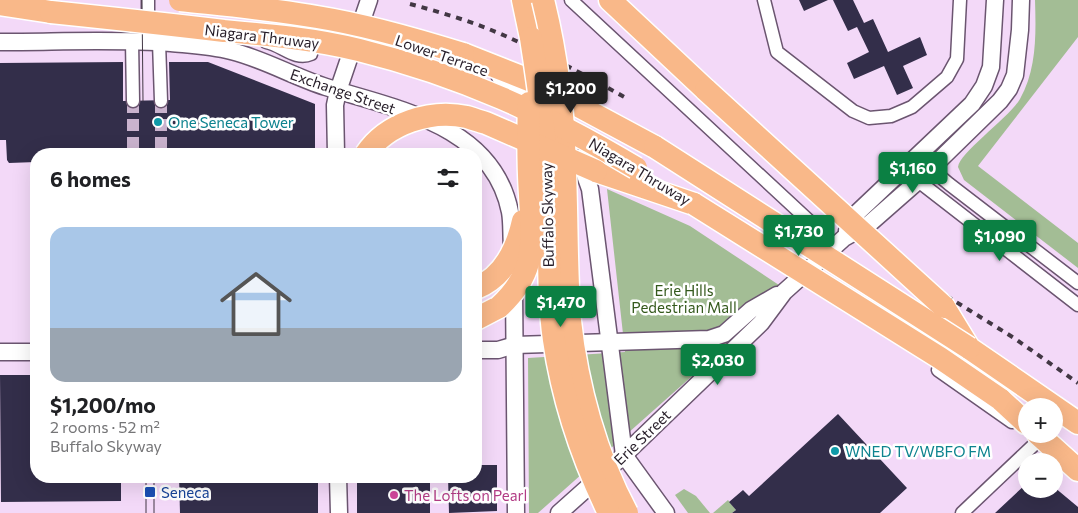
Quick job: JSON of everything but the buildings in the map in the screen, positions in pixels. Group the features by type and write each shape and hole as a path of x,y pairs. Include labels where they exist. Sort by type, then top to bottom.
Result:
{"highway":[{"name":"Niagara Thruway","path":"180,0 318,17 369,27 463,54 534,82 655,148 969,348 1076,421"},
{"name":"Buffalo Skyway","path":"523,0 531,38 545,137 550,292 554,341 564,391 576,436 609,513"},
{"name":"Buffalo Skyway","path":"543,0 551,40 562,120 568,294 574,346 584,398 596,438 627,513"},
{"path":"610,0 944,307 969,348"},
{"name":"Niagara Thruway","path":"0,4 59,13 296,38 357,50 407,63 484,89 585,137 940,358 1018,413"},
{"path":"482,316 499,307 510,297 523,275 530,251 532,225 528,120 531,38"},
{"path":"371,148 380,138 412,120 449,115 467,117 486,123 596,170 694,204"},
{"path":"482,284 497,274 509,260 518,240 530,193"},
{"path":"1000,399 1018,417"},
{"path":"1046,443 1078,471"},
{"path":"1052,443 1078,458"}],"street":[{"path":"142,0 145,42 161,101"},
{"path":"133,101 145,42 148,0"},
{"path":"336,148 335,105 338,91 369,0"},
{"path":"571,0 822,233 839,242"},
{"path":"764,0 778,52 853,111 869,118 891,116 912,107 946,77 957,59 960,0"},
{"name":"Erie Street","path":"839,242 857,213 972,104 984,86 990,67 995,0"},
{"name":"Erie Street","path":"564,511 761,323 784,292 839,242 869,224 918,180 980,121 1009,89 1015,75 1021,0"},
{"name":"Lower Terrace","path":"316,23 311,54 305,56 299,56 271,43 200,34 201,10 264,16 316,23 359,30 444,53 492,72 523,91 544,108 565,131 575,149 590,189 608,343 624,455 666,513"},
{"name":"Exchange Street","path":"0,42 145,42 193,44 229,51 324,87 362,96 434,122 457,134 474,148"},
{"name":"Exchange Street","path":"482,157 489,165 504,191 510,212 515,345 516,513"},
{"path":"917,157 1078,283"},
{"path":"904,170 1078,305"},
{"path":"799,278 863,318 1018,422"},
{"name":"Erie Street","path":"608,343 709,339 724,334 751,310 784,292"},
{"path":"482,350 498,350 515,345 608,343"},
{"path":"0,352 30,352"},
{"path":"962,513 1025,443"},
{"path":"338,483 339,513"}],"green space":[{"path":"1035,0 1078,0 1078,37 978,166 1078,243 1078,268 964,180 958,167 967,153 1014,107 1026,87 1030,76 1034,51"},
{"name":"Erie Hills Pedestrian Mall","path":"607,189 690,226 788,291 538,513 529,513 528,358 625,352"},
{"path":"684,489 696,496 710,513 688,513 675,495"},
{"path":"728,500 736,510 732,513 713,513"}],"tunnel":[{"path":"133,101 133,148"},
{"path":"161,101 161,148"}],"tram line":[{"path":"142,0 143,101"},
{"path":"146,483 146,513"},
{"path":"154,483 154,513"}],"railway":[{"path":"410,4 462,19 500,34 556,60 628,99"},
{"path":"916,277 1014,338 1078,383"}],"place":[{"name":"One Seneca Tower","path":"158,122"},
{"name":"WNED TV/WBFO FM","path":"835,451"},
{"name":"Seneca","path":"150,492"},
{"name":"The Lofts on Pearl","path":"394,495"}]}
